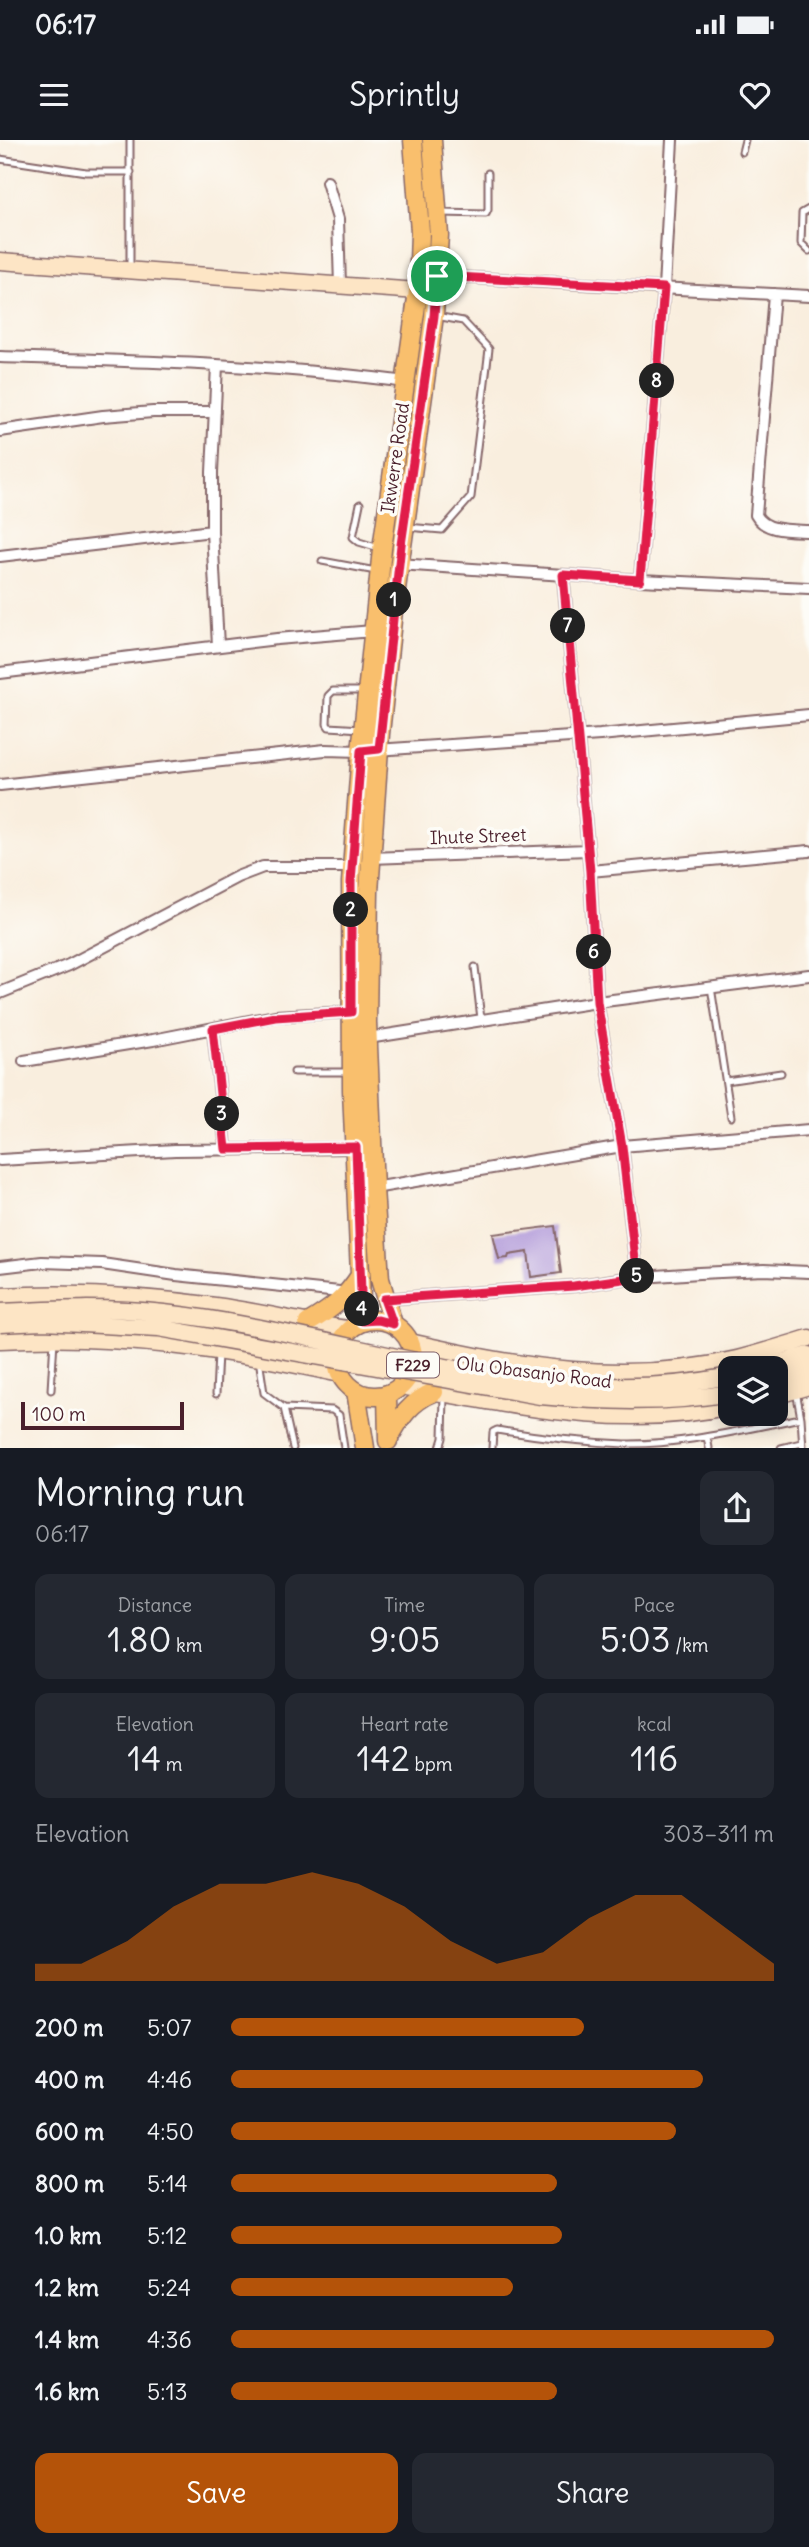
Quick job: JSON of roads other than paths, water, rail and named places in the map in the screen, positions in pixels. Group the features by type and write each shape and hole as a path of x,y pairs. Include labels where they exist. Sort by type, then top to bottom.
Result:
{"main road":[{"name":"Ikwerre Road","path":"393,1324 380,1279 374,1188 368,1038 370,750 363,729 379,571 418,291 420,232 414,140"},
{"name":"Ikwerre Road","path":"355,1325 361,1274 352,1072 352,867 434,316 438,213 432,140"},
{"path":"308,1323 337,1306 361,1274"},
{"path":"355,1325 378,1320 393,1324"},
{"name":"F229","path":"388,1444 394,1390 413,1365 410,1342 393,1324"},
{"name":"F229","path":"340,1374 337,1350 355,1325"},
{"path":"340,1374 356,1391 365,1448"},
{"name":"F229","path":"356,1391 372,1396 394,1390"},
{"path":"388,1444 410,1407 423,1396 439,1392"}],"street":[{"path":"640,580 664,288 672,140"},
{"path":"327,182 338,219 340,286"},
{"path":"0,261 418,291"},
{"path":"437,276 809,296"},
{"path":"774,294 756,515 759,521 771,528 809,531"},
{"path":"0,357 217,365 346,374 407,382"},
{"path":"217,365 212,531 218,646"},
{"path":"0,431 103,416 153,412 215,412"},
{"path":"0,556 212,531"},
{"path":"398,564 809,588"},
{"path":"563,575 590,871 597,1002 622,1146 637,1277"},
{"path":"0,673 218,646 373,631"},
{"path":"0,785 325,750 370,750 577,736 809,715"},
{"name":"Ihute Street","path":"371,858 588,850"},
{"path":"590,871 809,851"},
{"path":"0,993 69,965 237,877 262,867 352,867"},
{"path":"368,1038 597,1002 809,975"},
{"path":"24,1061 275,1017 351,1012"},
{"path":"213,1029 226,1149"},
{"path":"374,1188 622,1146 809,1130"},
{"path":"0,1160 175,1150 356,1147"},
{"path":"0,1267 42,1262 102,1264 176,1275 349,1293"},
{"path":"384,1299 574,1286 637,1277 764,1270 809,1272"},
{"path":"0,1296 44,1293 149,1298 308,1323 355,1325"},
{"path":"0,1312 87,1309 164,1313 239,1325 376,1361"},
{"path":"255,1356 271,1338 270,1322 261,1314"},
{"path":"0,1324 43,1322 159,1328 376,1361"},
{"path":"0,1340 54,1337 146,1341 219,1349 340,1374"},
{"path":"410,1342 497,1361 566,1371 652,1371 737,1359 809,1338"},
{"path":"788,1361 809,1355"},
{"name":"Olu Obasanjo Road","path":"376,1361 552,1385 606,1388 661,1387 718,1378"},
{"name":"Olu Obasanjo Road","path":"376,1361 540,1396 598,1402 657,1402 718,1394"},
{"path":"492,1402 481,1394 478,1384 486,1367 497,1361"},
{"path":"788,1377 809,1370"},
{"path":"394,1390 439,1392 569,1412 661,1417 718,1408"}],"lane":[{"path":"130,140 130,270"},
{"path":"742,152 744,140"},
{"path":"0,159 86,172 131,172"},
{"path":"438,213 486,214 488,173"},
{"path":"809,209 803,213 801,243 809,251"},
{"path":"404,527 442,530 471,497 489,349 463,321 434,316"},
{"path":"360,504 354,537 359,542 382,548"},
{"path":"322,561 379,571"},
{"path":"363,729 329,727 328,696 333,691 367,691"},
{"path":"475,967 481,1019"},
{"path":"711,987 731,1117"},
{"path":"294,1072 352,1072"},
{"path":"726,1080 781,1073"},
{"path":"51,1390 54,1337"},
{"path":"216,1394 219,1349"},
{"path":"255,1356 264,1393 284,1408 332,1410 339,1415 344,1448"},
{"path":"781,1448 802,1446 803,1389"},
{"path":"439,1392 443,1438 440,1448"},
{"path":"284,1408 293,1448"},
{"path":"492,1448 493,1432 497,1430 627,1446 708,1437 801,1418"},
{"path":"708,1437 709,1448"},
{"path":"548,1448 549,1438"}]}
